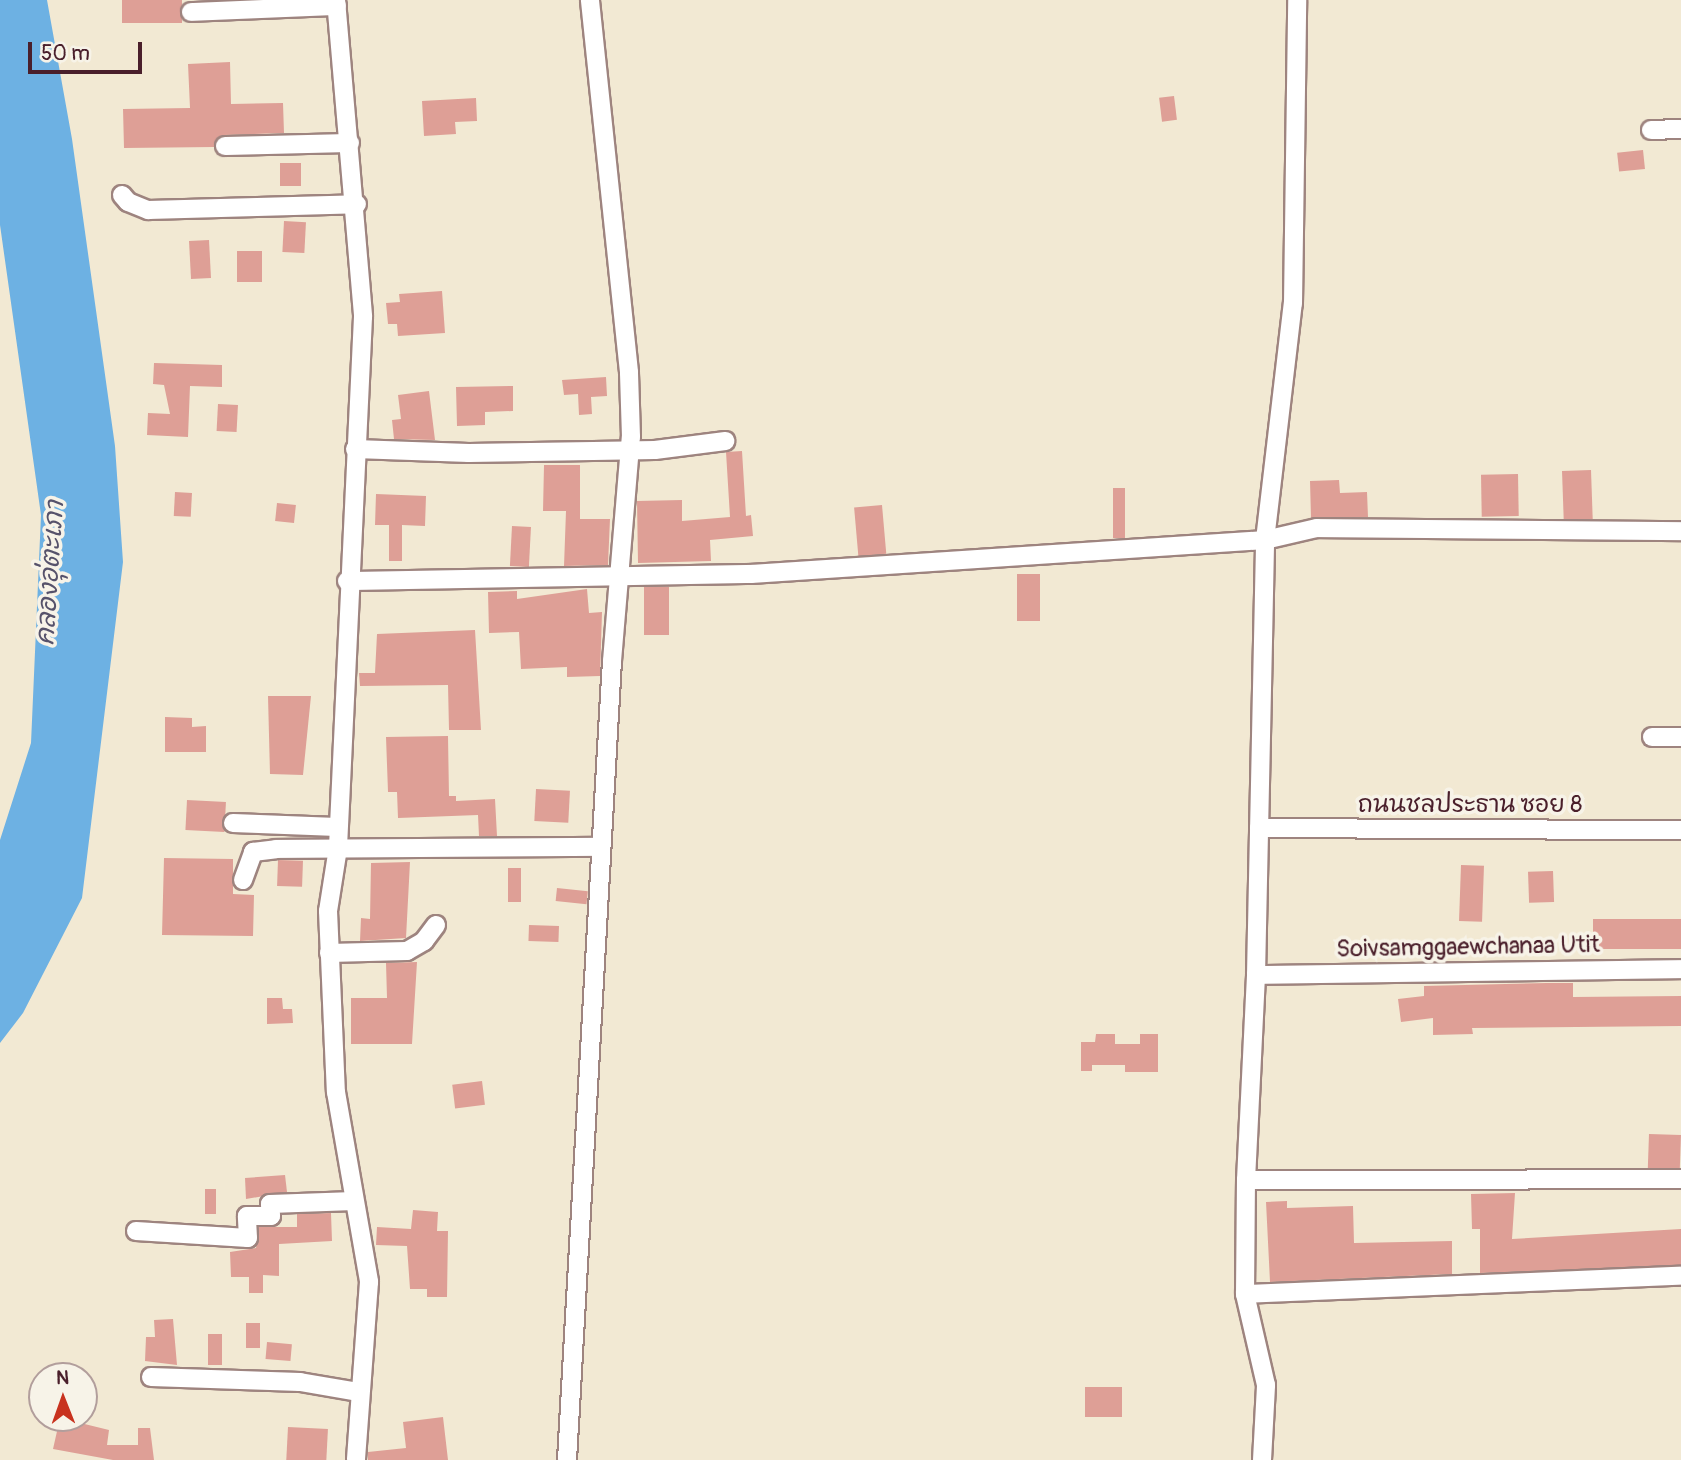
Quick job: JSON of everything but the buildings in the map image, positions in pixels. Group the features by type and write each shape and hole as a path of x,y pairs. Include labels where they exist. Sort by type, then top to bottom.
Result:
{"street":[{"path":"566,1460 601,846 630,448 629,372 590,0"},
{"path":"1262,1460 1266,1385 1245,1294 1246,1180 1256,975 1265,540 1293,303 1297,0"},
{"path":"191,12 336,3 357,204 363,317 347,581 338,848 328,911 336,1092 369,1282 356,1460"},
{"path":"1651,130 1681,129"},
{"path":"225,146 350,143"},
{"path":"122,194 128,202 148,210 357,204"},
{"path":"355,449 469,453 630,448 725,441"},
{"path":"347,581 751,574 1265,540 1317,528 1681,531"},
{"path":"1652,737 1681,737"},
{"path":"233,822 337,827"},
{"name":"ถนนชลประธาน ซอย 8","path":"1259,828 1681,830"},
{"path":"243,880 253,852 338,848 601,846"},
{"path":"329,953 407,951 424,941 436,925"},
{"name":"Soivsamggaewchanaa Utit","path":"1256,975 1681,969"},
{"path":"1246,1180 1681,1178"},
{"path":"136,1231 248,1238 247,1216 271,1216 270,1204 354,1201"},
{"path":"1245,1294 1681,1276"},
{"path":"151,1377 300,1382 359,1392"}],"water":[{"name":"คลองอุ่ตะเภา","path":"0,0 47,0 72,139 115,446 123,562 82,898 23,1013 0,1043 0,840 31,743 41,515 0,225"}]}
